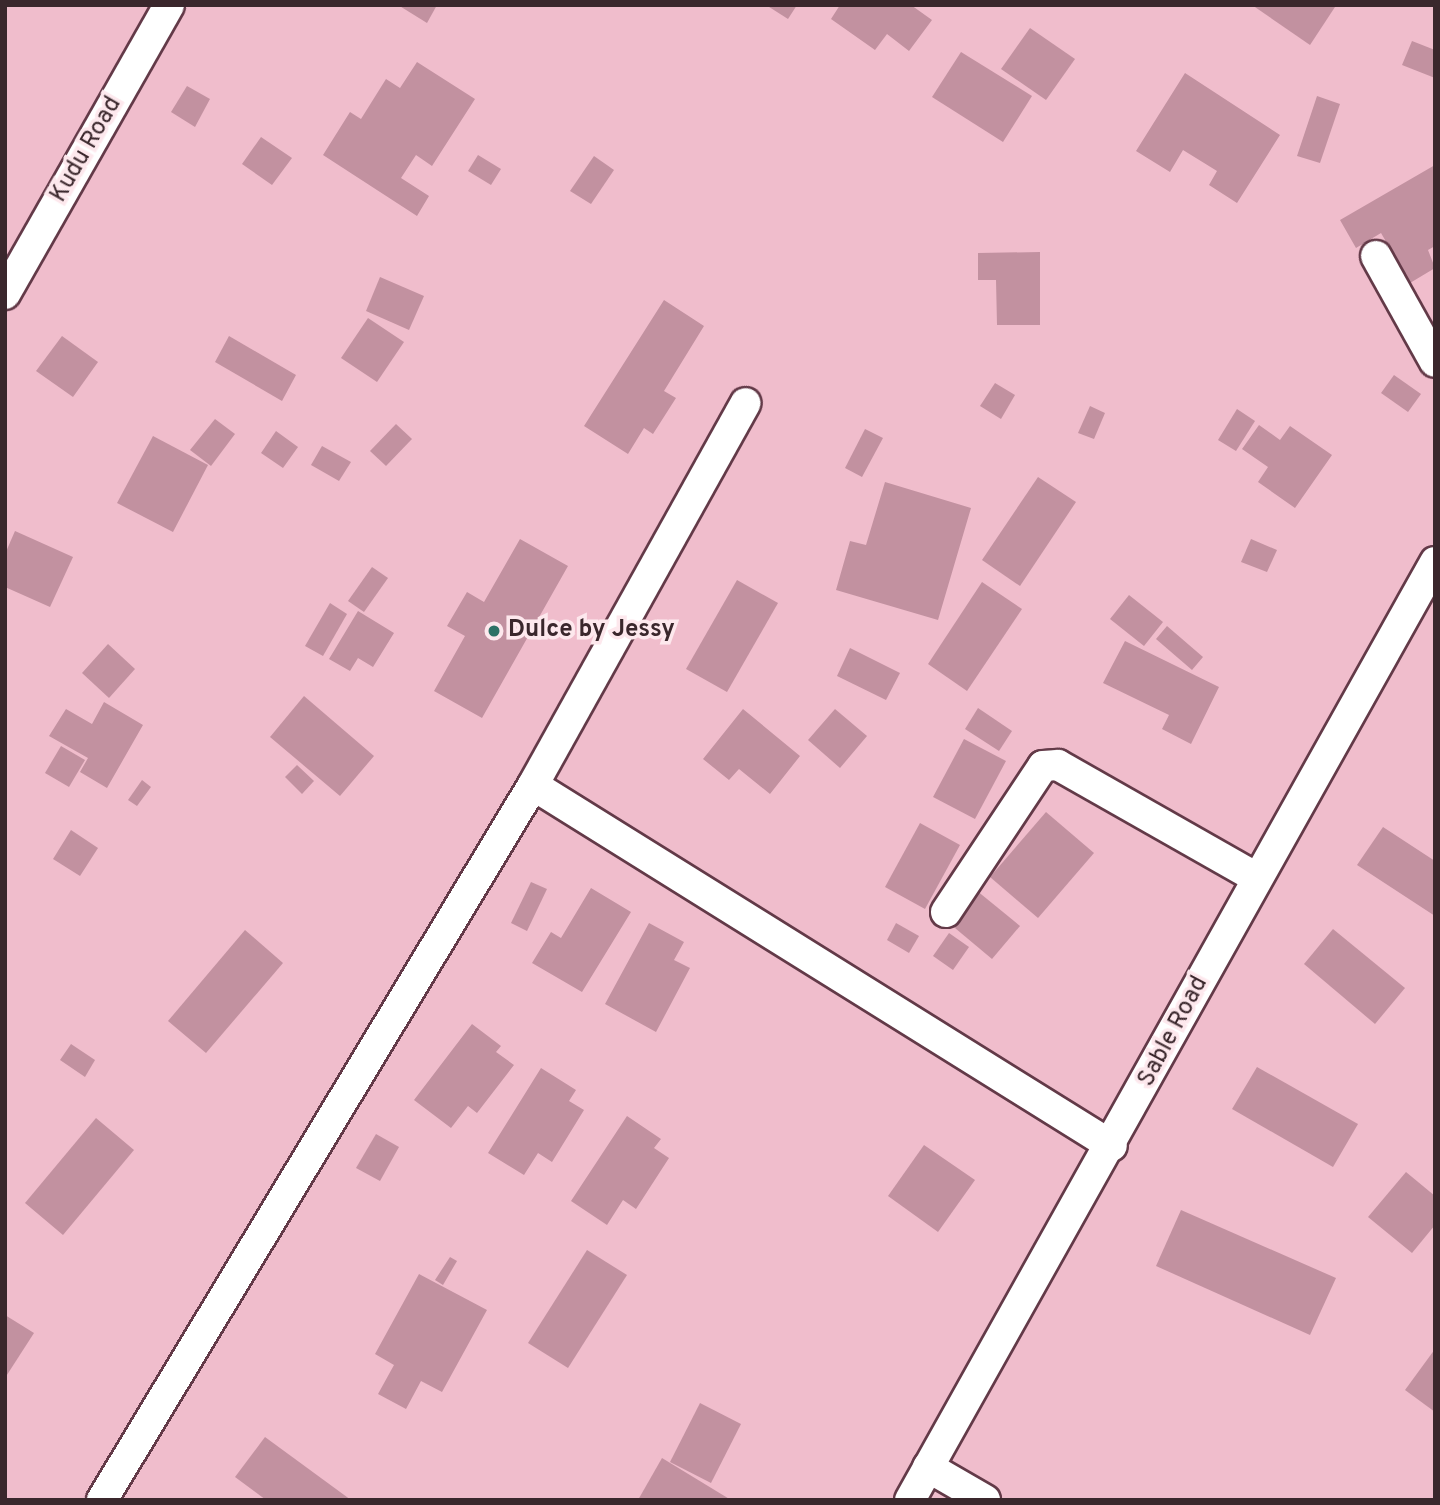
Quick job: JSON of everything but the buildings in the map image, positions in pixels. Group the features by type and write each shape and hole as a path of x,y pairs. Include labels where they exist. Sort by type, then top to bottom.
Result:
{"street":[{"name":"Kudu Road","path":"5,294 169,5"},
{"path":"1376,256 1435,362"},
{"path":"102,1500 533,785 746,403"},
{"name":"Sable Road","path":"910,1500 1112,1146 1257,878 1435,562"},
{"path":"946,912 1043,766 1058,765 1257,878"},
{"path":"533,785 1112,1146"},
{"path":"928,1467 985,1500"}],"place":[{"name":"Dulce by Jessy","path":"494,631"}]}
